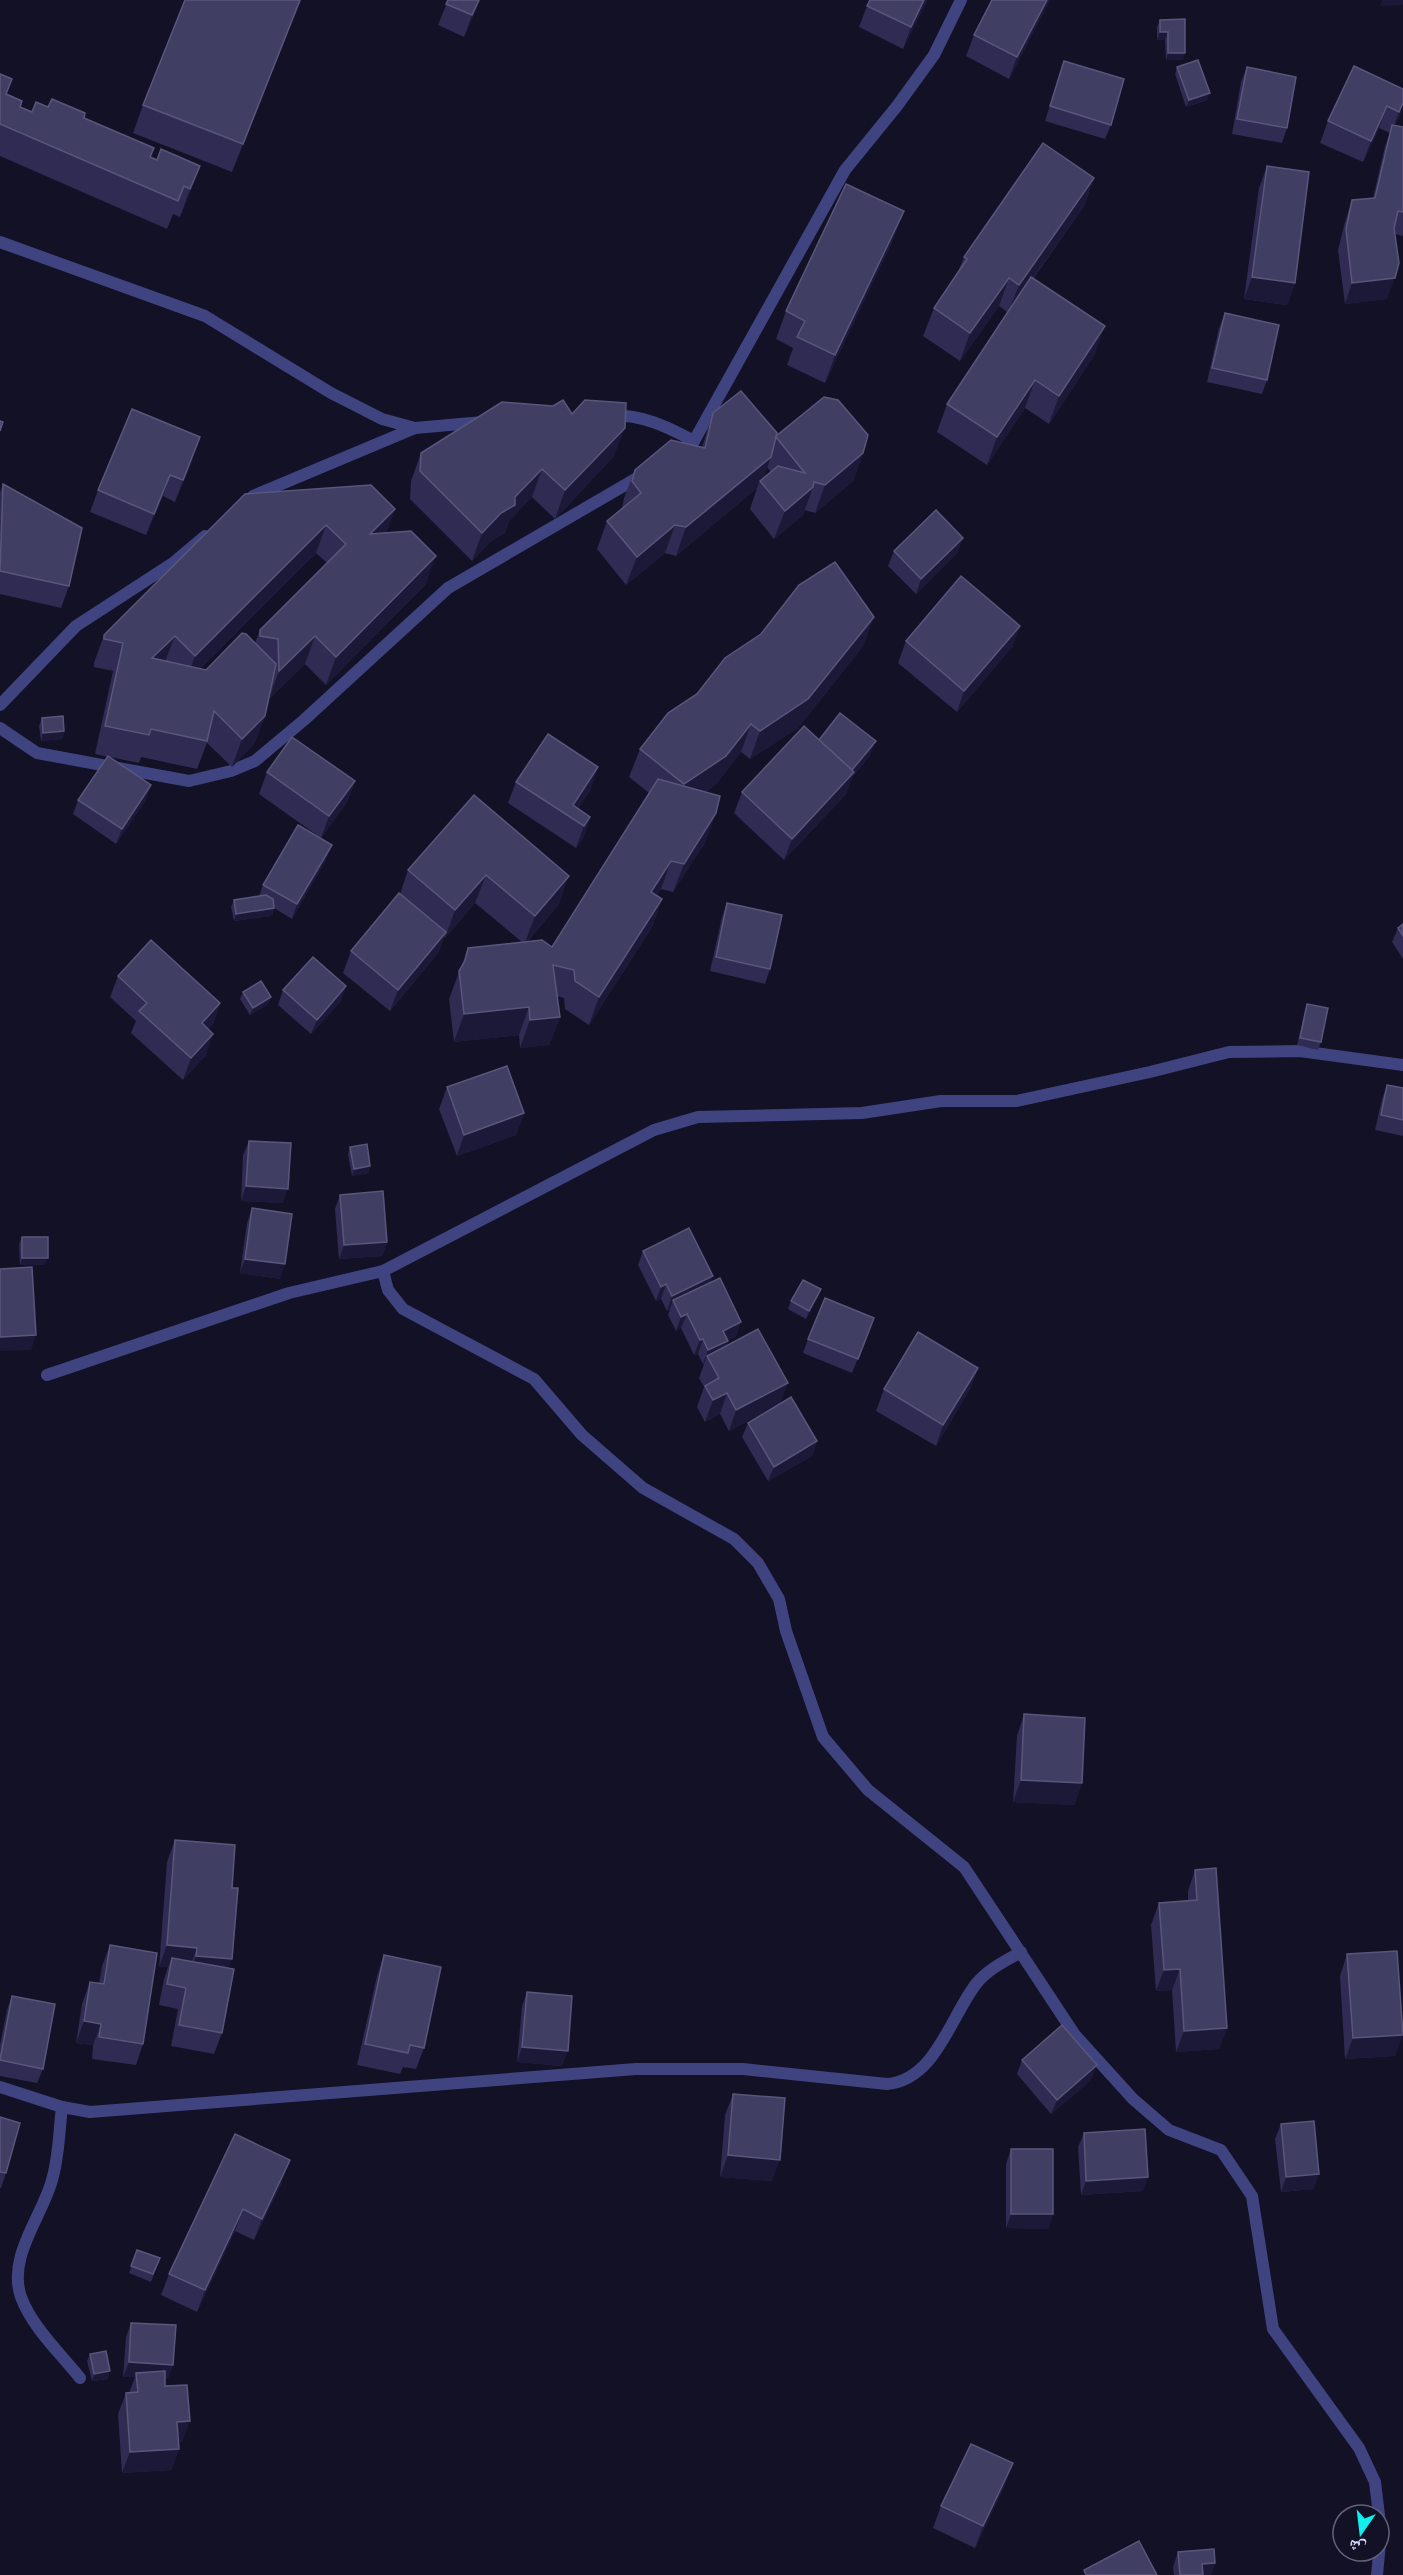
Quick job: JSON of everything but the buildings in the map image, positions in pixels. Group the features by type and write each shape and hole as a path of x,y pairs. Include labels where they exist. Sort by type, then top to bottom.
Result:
{"street":[{"path":"0,728 37,753 189,781 231,771 255,761 304,720 448,588 661,463 694,441 845,170 897,106 934,55 961,0"},
{"path":"0,242 205,316 331,393 382,419 415,428"},
{"path":"602,414 633,415 662,423 694,441"},
{"path":"235,510 253,496 415,428 493,421"},
{"path":"0,705 76,626 173,563 218,525"},
{"path":"47,1375 289,1293 383,1270 654,1130 698,1118 862,1113 941,1101 1017,1101 1229,1052 1300,1051 1403,1065"},
{"path":"383,1270 388,1290 403,1309 534,1379 582,1435 643,1488 734,1539 758,1563 779,1599 786,1631 823,1737 868,1790 964,1867 1075,2035 1133,2099 1169,2130 1221,2150 1252,2196 1273,2329 1359,2448 1375,2482 1381,2532 1377,2575"},
{"path":"0,2087 62,2107 90,2112 636,2069 743,2069 887,2084 902,2083 923,2069 977,1984 997,1965 1021,1952"},
{"path":"62,2107 53,2176 44,2207 23,2247 17,2274 20,2295 31,2317 80,2378"}]}
